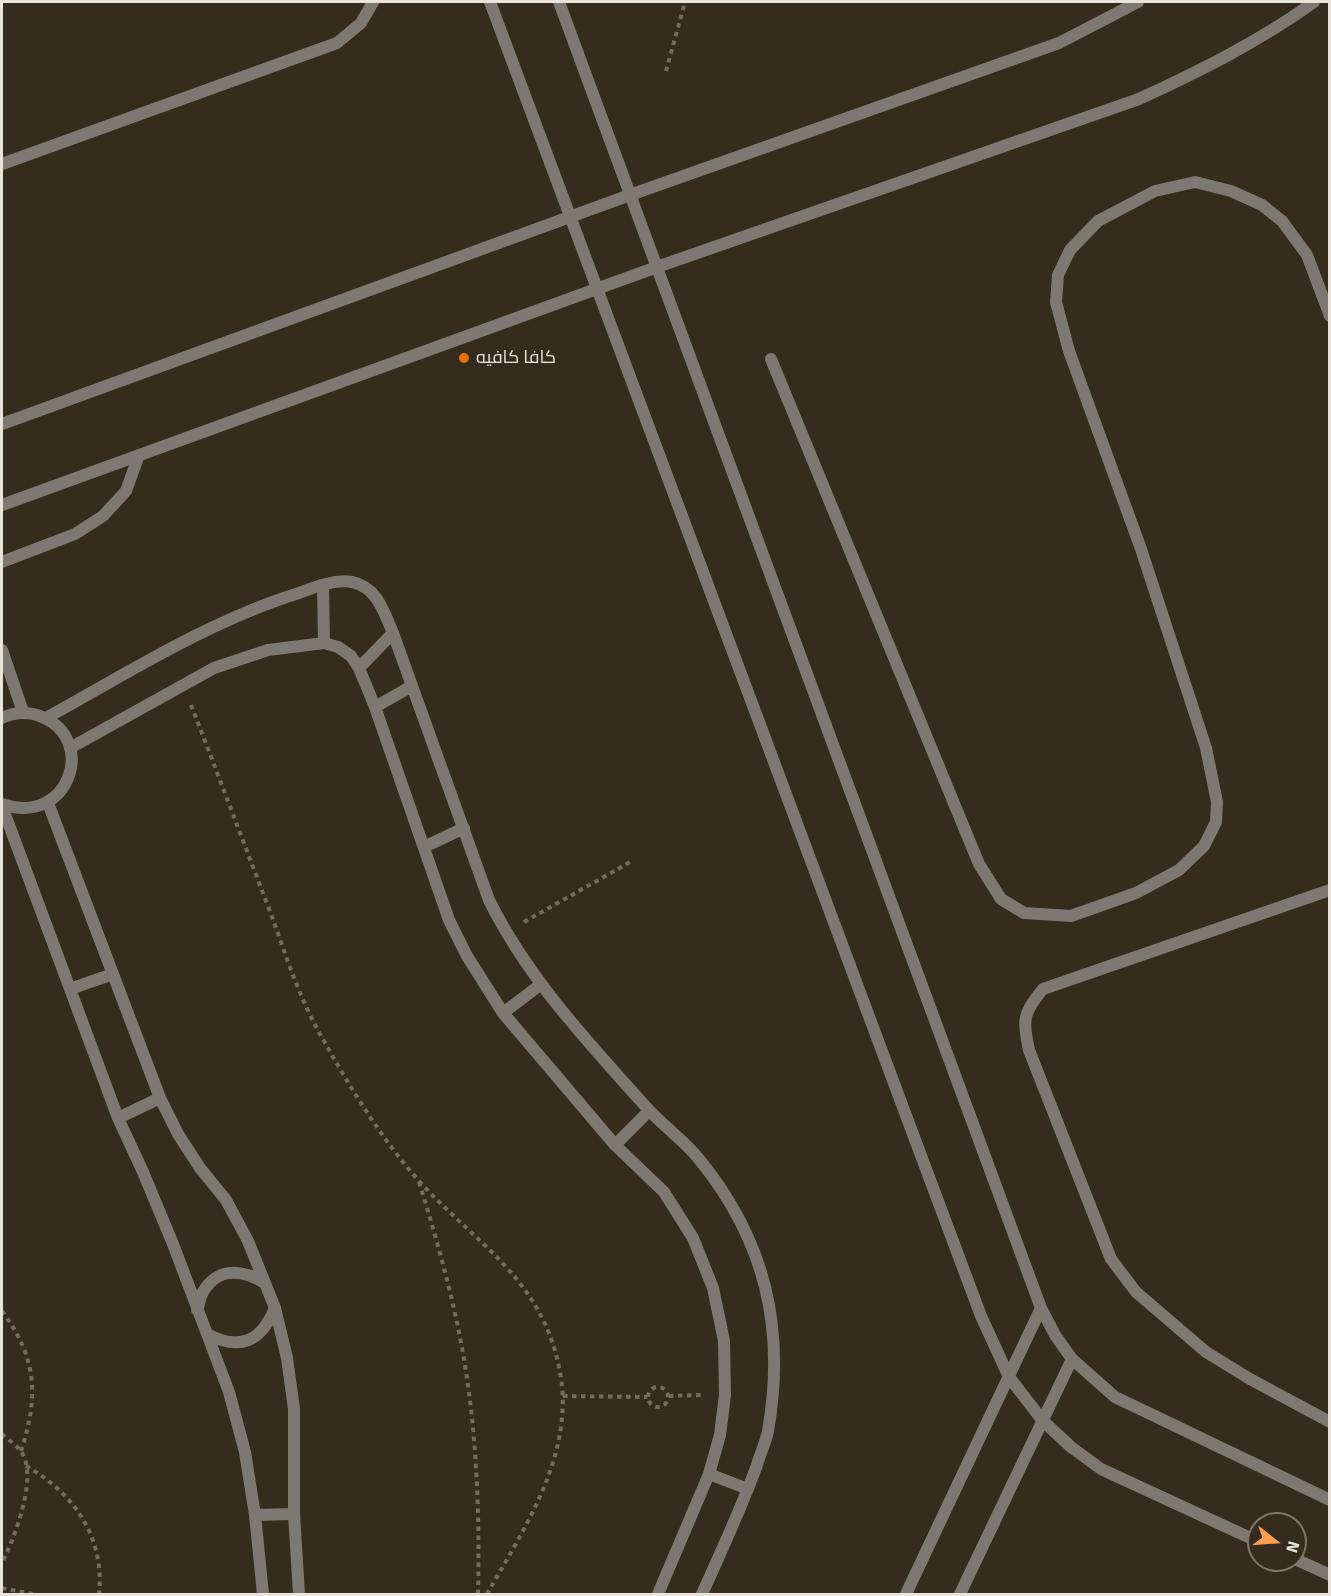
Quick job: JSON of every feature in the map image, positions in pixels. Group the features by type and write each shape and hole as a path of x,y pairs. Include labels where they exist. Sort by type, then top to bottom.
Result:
{"street":[{"path":"2,164 337,43 361,23 373,2"},
{"path":"490,2 981,1316 1008,1377 1043,1421 1071,1447 1101,1468 1247,1536"},
{"path":"559,2 1041,1308 1054,1335 1072,1359 1115,1397 1329,1500"},
{"path":"2,424 630,195 1059,43 1138,2"},
{"path":"2,505 657,267 1139,99 1205,69 1288,21 1314,2"},
{"path":"771,359 979,864 1001,898 1024,913 1071,916 1136,893 1179,870 1204,846 1216,822 1217,802 1206,748 1141,549 1069,351 1056,302 1058,275 1070,250 1098,221 1155,191 1195,182 1231,191 1262,205 1282,221 1307,255 1329,316"},
{"path":"2,562 75,534 103,516 126,492 139,455"},
{"path":"46,718 226,620 259,606 323,585 352,582 374,594 393,633 489,900 505,933 540,985 649,1111 698,1157 733,1204 758,1258 772,1315 775,1374 768,1433 748,1489 702,1594"},
{"path":"323,585 324,643"},
{"path":"359,668 393,633"},
{"path":"70,748 214,668 241,657 277,648 324,643 338,647 351,656 359,668 375,707 450,920 467,956 503,1013 615,1145 664,1192 693,1238 713,1288 724,1341 725,1395 720,1435 709,1474 658,1594"},
{"path":"2,650 23,712"},
{"path":"375,707 412,686"},
{"path":"2,718 23,712 46,718 61,731 70,748 72,764 68,779 60,793 48,803 33,809 16,810 2,805"},
{"path":"48,803 160,1098 194,1160 226,1200 248,1241 274,1308 287,1358 294,1409 294,1514 299,1594"},
{"path":"2,805 118,1118 152,1192 229,1392 245,1452 255,1515 262,1594"},
{"path":"424,847 464,828"},
{"path":"1329,890 1042,989 1028,1007 1024,1025 1029,1050 1111,1258 1136,1292 1206,1352 1329,1422"},
{"path":"70,989 113,974"},
{"path":"503,1013 540,985"},
{"path":"118,1118 160,1098"},
{"path":"615,1145 649,1111"},
{"path":"197,1310 202,1293 214,1279 231,1272 249,1274 265,1283"},
{"path":"207,1334 223,1342 240,1343 256,1336 268,1324 274,1308"},
{"path":"906,1594 1041,1308"},
{"path":"960,1594 1072,1359"},
{"path":"709,1474 748,1489"},
{"path":"255,1515 294,1514"},
{"path":"1307,1564 1329,1575"}],"path":[{"path":"666,72 686,2"},
{"path":"183,685 293,974 322,1038 388,1142 418,1179 465,1227 498,1256 519,1281 538,1309 552,1340 563,1396 561,1434 552,1467 536,1507 487,1594"},
{"path":"505,933 632,861"},
{"path":"418,1179 439,1249 456,1320 469,1392 480,1537 478,1594"},
{"path":"2,1311 16,1330 27,1354 32,1383 30,1424 21,1451"},
{"path":"658,1386 665,1389 669,1396 666,1404 658,1408 650,1405 647,1397 651,1389 658,1386"},
{"path":"669,1396 725,1395"},
{"path":"563,1396 647,1397"},
{"path":"2,1434 21,1451 26,1466 23,1506 15,1534 2,1563"},
{"path":"26,1466 58,1487 82,1517 96,1553 99,1594"},
{"path":"2,1588 33,1594"}],"place":[{"name":"كافا كافيه","path":"464,358"}]}
